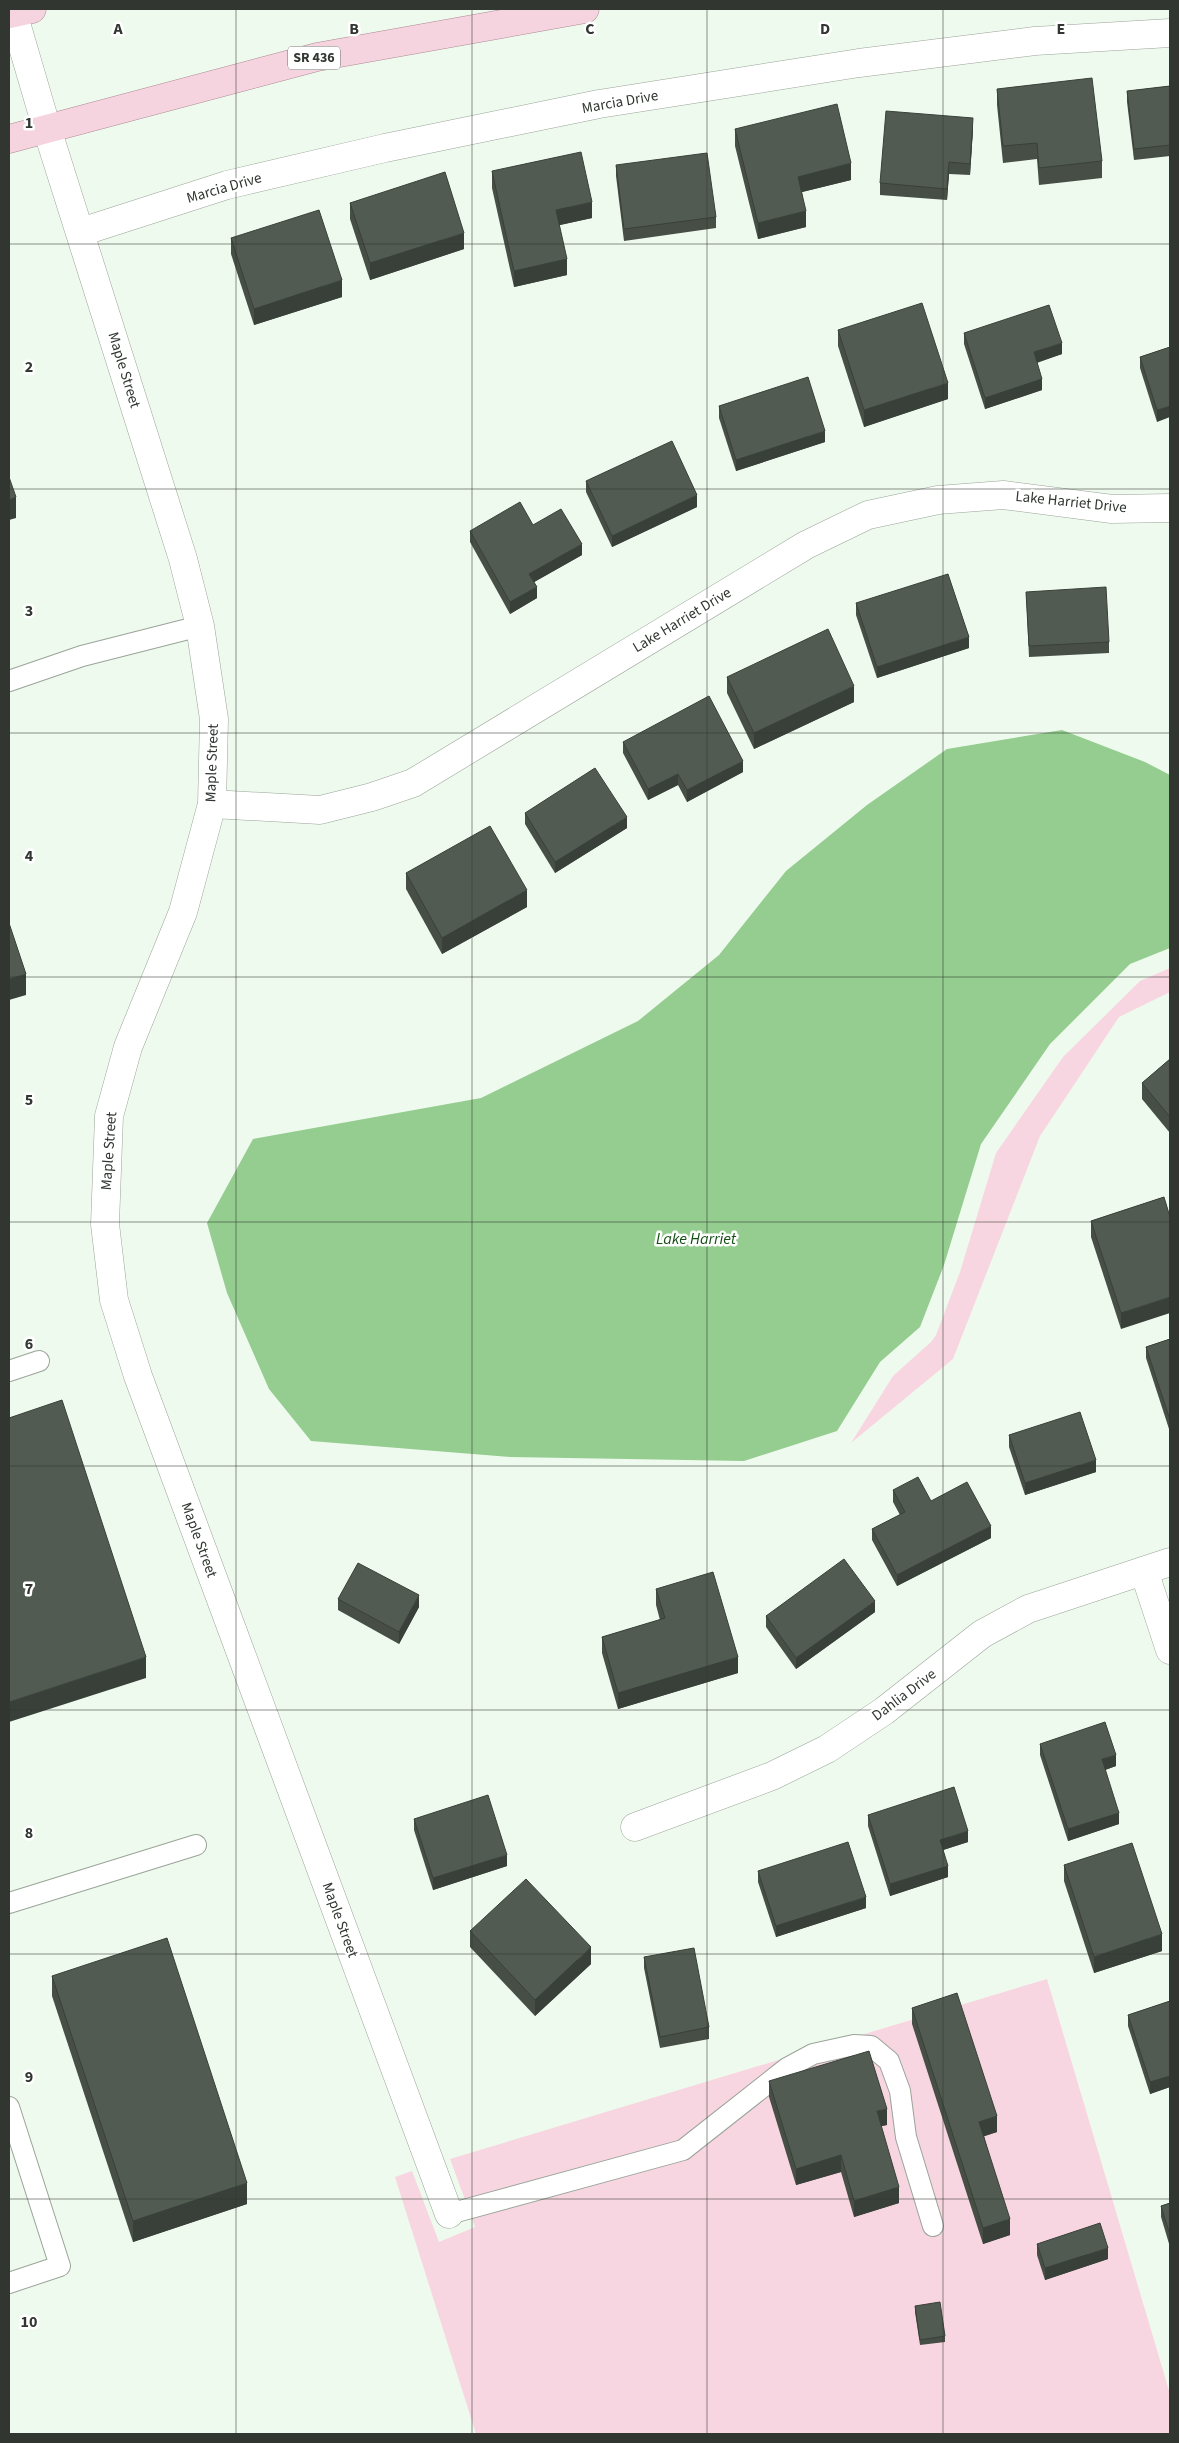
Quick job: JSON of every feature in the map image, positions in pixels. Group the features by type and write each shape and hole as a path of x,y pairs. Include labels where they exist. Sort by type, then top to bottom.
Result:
{"main road":[{"name":"SR 436","path":"9,139 317,58 586,9"}],"street":[{"name":"Maple Street","path":"16,11 47,129 183,559 200,626 214,719 212,804 183,912 128,1047 109,1116 105,1224 114,1300 138,1376 449,2214"},
{"name":"Marcia Drive","path":"81,232 227,185 385,148 599,104 869,62 1036,41 1170,33"},
{"name":"Lake Harriet Drive","path":"212,804 320,810 372,797 414,783 806,545 868,516 938,500 1003,495 1112,509 1170,508"},
{"name":"Dahlia Drive","path":"634,1827 772,1776 827,1749 884,1711 982,1634 1028,1609 1170,1562"},
{"path":"1144,1571 1170,1650"}],"lane":[{"path":"9,681 82,656 200,626"},
{"path":"9,1371 39,1361"},
{"path":"9,1903 196,1845"},
{"path":"449,2214 683,2150 787,2068 814,2054 854,2045 871,2046 889,2061 900,2091 906,2137 933,2226"},
{"path":"9,2107 60,2266 9,2283"}],"shaded area":[{"path":"1170,968 1170,992 1119,1017 1040,1136 953,1359 851,1443 893,1376 931,1342 936,1335 960,1272 996,1153 1063,1057 1140,981"},
{"path":"1047,1979 1170,2394 1170,2434 476,2434 395,2177 412,2171 439,2242 475,2227 450,2159"}],"water":[{"name":"Lake Harriet","path":"1062,730 1145,762 1170,775 1170,948 1130,964 1050,1044 981,1144 944,1265 920,1327 880,1362 837,1431 744,1461 510,1457 311,1441 269,1389 227,1293 207,1223 253,1139 481,1098 638,1021 719,955 786,871 867,805 947,749"}],"building":[{"path":"1092,78 1102,161 1039,168 1037,143 1003,146 997,89"},
{"path":"1170,86 1170,145 1134,149 1127,91"},
{"path":"837,104 851,163 798,177 806,211 758,223 735,129"},
{"path":"886,111 973,118 970,164 949,162 947,189 880,183"},
{"path":"581,152 592,202 556,210 567,259 514,271 492,171"},
{"path":"707,153 716,217 624,229 616,165"},
{"path":"445,172 464,233 370,263 350,203"},
{"path":"319,210 342,280 254,309 231,238"},
{"path":"922,303 948,383 864,410 838,330"},
{"path":"1049,305 1062,343 1034,352 1042,379 985,398 964,333"},
{"path":"1170,347 1170,406 1157,410 1140,357"},
{"path":"808,377 825,431 736,460 719,406"},
{"path":"672,441 697,495 612,536 586,481"},
{"path":"9,477 16,497 9,500"},
{"path":"520,502 533,525 561,509 582,544 529,574 537,587 510,602 470,531"},
{"path":"948,574 969,637 877,667 856,603"},
{"path":"1106,587 1109,642 1029,646 1026,592"},
{"path":"828,629 854,686 754,733 727,677"},
{"path":"709,696 743,761 687,790 678,774 648,789 623,742"},
{"path":"595,768 627,817 555,862 525,813"},
{"path":"490,826 527,890 442,938 406,873"},
{"path":"9,923 26,974 9,979"},
{"path":"1170,1059 1170,1117 1142,1083"},
{"path":"1164,1197 1170,1217 1170,1297 1121,1313 1091,1221"},
{"path":"1170,1339 1170,1420 1146,1347"},
{"path":"62,1400 146,1657 9,1702 9,1418"},
{"path":"1080,1412 1096,1460 1025,1483 1009,1435"},
{"path":"918,1477 931,1501 967,1482 991,1526 897,1575 872,1529 905,1512 893,1490"},
{"path":"844,1559 875,1601 796,1658 766,1616"},
{"path":"358,1563 419,1595 399,1632 338,1599"},
{"path":"713,1572 738,1657 618,1693 602,1637 665,1618 656,1589"},
{"path":"1105,1722 1116,1755 1102,1759 1119,1813 1068,1829 1040,1744"},
{"path":"954,1787 968,1831 940,1840 948,1866 890,1884 868,1815"},
{"path":"488,1795 507,1855 433,1878 414,1819"},
{"path":"848,1842 866,1897 776,1926 758,1871"},
{"path":"1132,1843 1162,1934 1094,1957 1064,1865"},
{"path":"526,1879 591,1947 535,2000 470,1931"},
{"path":"167,1938 247,2183 133,2221 52,1976"},
{"path":"694,1948 709,2027 660,2037 644,1957"},
{"path":"957,1993 997,2116 979,2122 1010,2219 983,2228 912,2008"},
{"path":"1170,2001 1170,2076 1150,2082 1128,2015"},
{"path":"869,2051 887,2109 877,2111 899,2187 854,2201 841,2155 796,2169 769,2081"},
{"path":"1170,2203 1170,2235 1161,2206"},
{"path":"1100,2223 1108,2248 1045,2268 1037,2244"},
{"path":"940,2302 945,2336 920,2340 915,2306"}]}
